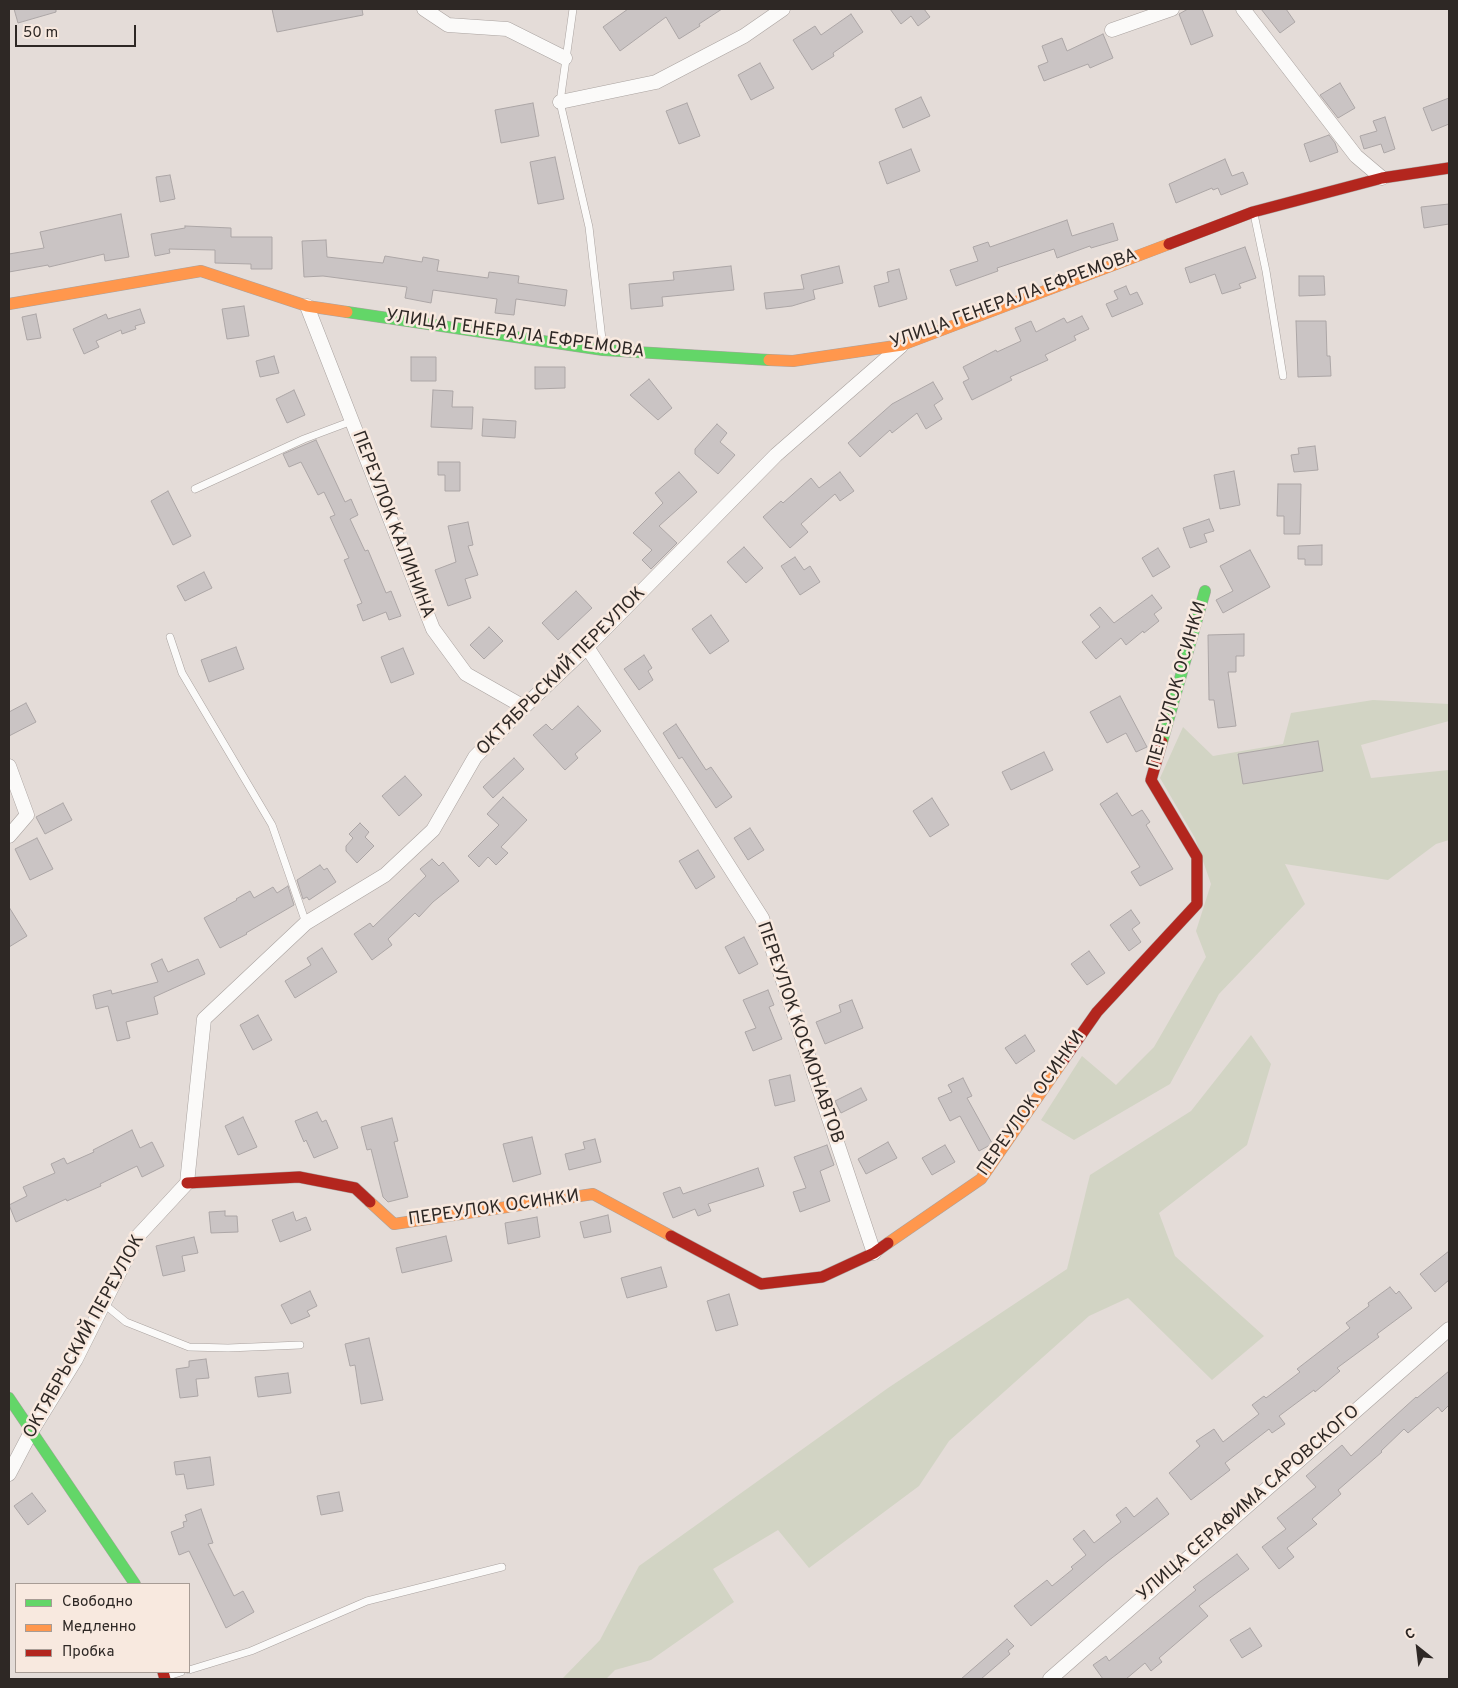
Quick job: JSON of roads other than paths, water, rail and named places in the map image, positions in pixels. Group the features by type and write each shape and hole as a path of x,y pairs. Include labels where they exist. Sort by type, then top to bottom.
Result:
{"street":[{"path":"424,9 448,25 507,29 565,58"},
{"path":"560,102 656,82 744,36 783,9"},
{"path":"1112,30 1172,9"},
{"path":"1243,9 1356,156 1382,178"},
{"name":"УЛИЦА ГЕНЕРАЛА ЕФРЕМОВА","path":"9,304 201,271 307,306 603,350 793,361 902,345 1253,212 1382,178 1449,168"},
{"name":"ПЕРЕУЛОК КАЛИНИНА","path":"307,306 433,629 466,674 524,707"},
{"name":"ОКТЯБРЬСКИЙ ПЕРЕУЛОК","path":"9,1474 76,1358 137,1237 187,1183 204,1019 306,923 385,875 433,830 475,757 587,647 776,454 902,345"},
{"name":"ПЕРЕУЛОК ОСИНКИ","path":"187,1183 299,1177 346,1186 355,1188 394,1224 592,1194 761,1284 822,1277 874,1253 981,1179 1097,1012 1197,904 1197,857 1151,780 1205,591"},
{"name":"ПЕРЕУЛОК КОСМОНАВТОВ","path":"587,647 762,918 874,1253"},
{"path":"9,766 27,815 9,836"},
{"name":"УЛИЦА СЕРАФИМА САРОВСКОГО","path":"1057,1677 1449,1329"},
{"path":"9,1398 134,1583"}],"lane":[{"path":"574,9 565,58 560,102 589,227 603,350"},
{"path":"1253,212 1266,271 1283,376"},
{"path":"195,489 304,439 352,421"},
{"path":"170,637 182,673 272,825 306,923"},
{"path":"104,1304 126,1322 189,1347 228,1348 300,1345"},
{"path":"190,1670 251,1651 367,1601 502,1567"},
{"path":"164,1676 177,1673"}]}
